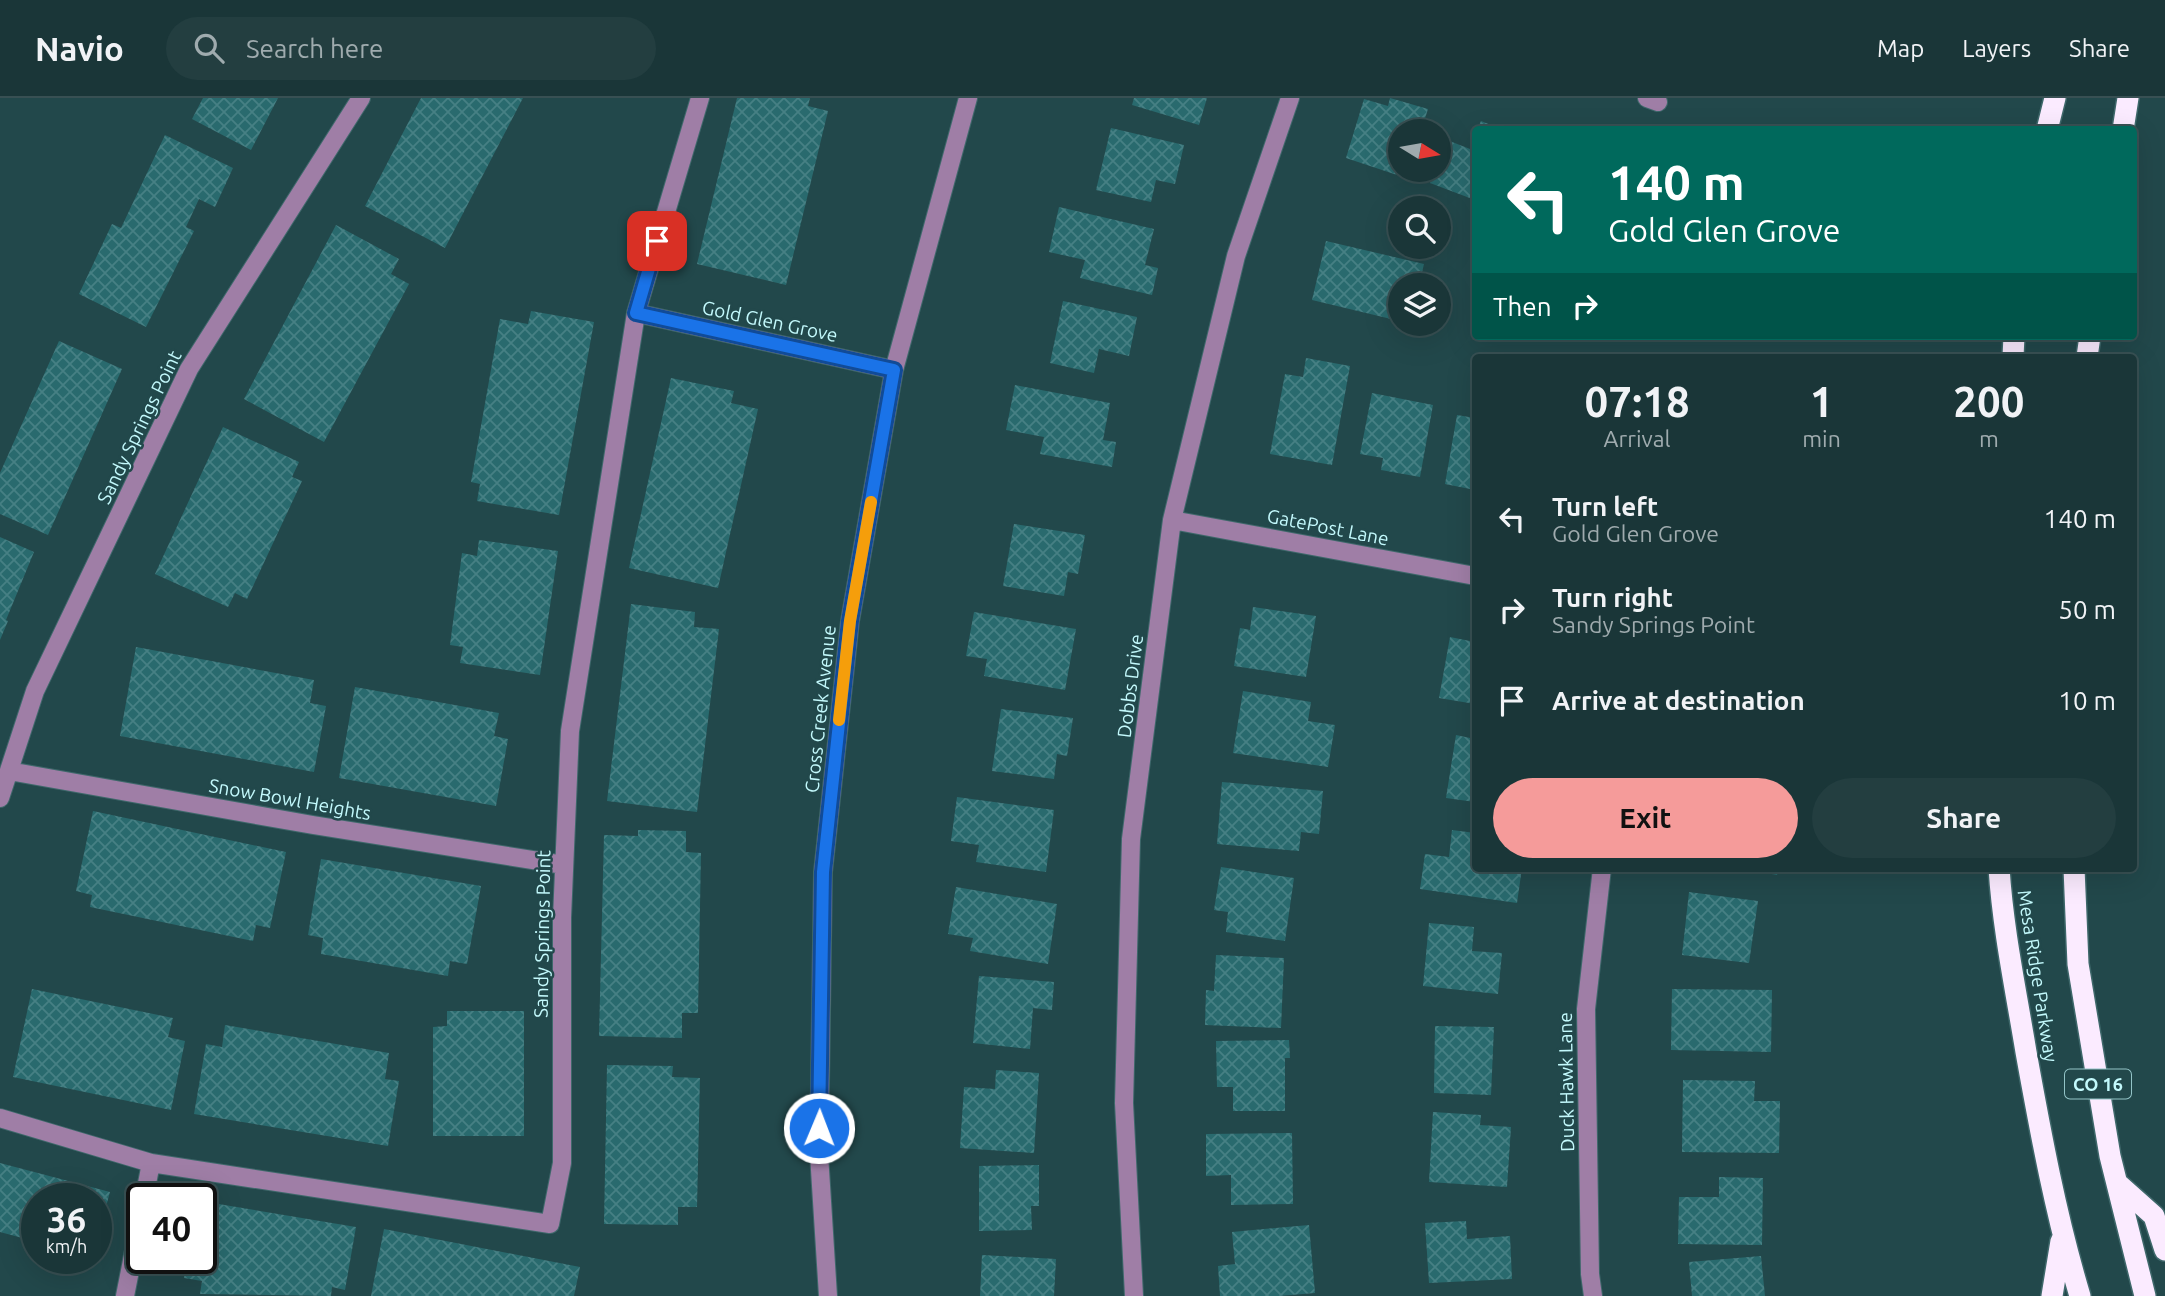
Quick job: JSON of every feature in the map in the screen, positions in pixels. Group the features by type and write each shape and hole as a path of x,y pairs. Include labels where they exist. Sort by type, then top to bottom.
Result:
{"highway":[{"path":"2048,126 2055,98"},
{"path":"2124,126 2128,98"},
{"name":"Mesa Ridge Parkway","path":"1999,872 2003,918 2049,1180 2080,1296"},
{"name":"CO 16","path":"2074,872 2078,964 2110,1156 2145,1296"},
{"path":"2117,1183 2154,1216 2165,1250"},
{"path":"2052,1296 2062,1236"}],"street":[{"name":"Sandy Springs Point","path":"0,798 35,691 189,369 361,98"},
{"name":"Sandy Springs Point","path":"0,1118 151,1163 550,1224 562,1163 564,865 570,731 636,313 700,98"},
{"name":"Cross Creek Avenue","path":"828,1296 819,1154 823,872 850,621 894,370 968,98"},
{"name":"Dobbs Drive","path":"1134,1296 1124,1103 1131,839 1172,520 1236,256 1290,98"},
{"name":"Gold Glen Grove","path":"636,313 894,370"},
{"name":"GatePost Lane","path":"1172,520 1472,575"},
{"name":"Snow Bowl Heights","path":"9,771 313,825 564,865"},
{"name":"Duck Hawk Lane","path":"1593,1296 1590,1274 1586,1009 1602,872"},
{"path":"147,1183 151,1163"},
{"path":"125,1296 129,1274"}],"building":[{"path":"203,98 278,98 251,150 192,119"},
{"path":"421,98 523,98 445,248 365,206"},
{"path":"737,98 810,98 808,106 828,111 786,285 697,264"},
{"path":"1134,98 1207,98 1199,125 1132,105"},
{"path":"1390,98 1428,109 1425,119 1388,119 1388,172 1346,158 1364,99 1388,106"},
{"path":"1481,121 1494,126 1479,126"},
{"path":"1111,128 1184,145 1175,184 1156,180 1151,202 1096,190"},
{"path":"165,135 233,168 215,207 199,199 186,227 194,231 146,327 79,294 112,224 121,228"},
{"path":"1451,142 1470,149 1472,143 1472,199 1430,183 1451,182"},
{"path":"1059,207 1154,229 1145,265 1158,268 1152,295 1080,278 1085,260 1049,252"},
{"path":"336,225 399,259 391,274 409,284 324,442 244,399"},
{"path":"1326,241 1388,256 1388,259 1424,264 1422,273 1388,273 1388,318 1312,300"},
{"path":"1063,301 1137,317 1129,356 1099,349 1094,373 1050,363"},
{"path":"531,311 594,322 559,515 477,501 480,484 471,482 500,319 528,324"},
{"path":"59,341 122,369 48,535 0,514 0,473"},
{"path":"1306,358 1350,366 1332,465 1270,454 1285,374 1303,377"},
{"path":"671,378 734,391 731,403 758,409 718,588 629,568"},
{"path":"1015,385 1110,403 1103,440 1116,442 1112,467 1040,454 1044,437 1006,430"},
{"path":"1372,393 1433,405 1420,477 1381,470 1383,458 1360,454"},
{"path":"1457,415 1472,418 1472,489 1445,484"},
{"path":"223,427 299,462 292,477 302,481 247,599 235,593 228,607 155,574"},
{"path":"1014,524 1085,535 1078,574 1068,572 1064,596 1003,586"},
{"path":"0,537 34,552 0,640"},
{"path":"479,540 558,551 540,675 460,663 463,647 450,645 462,553 477,556"},
{"path":"631,604 695,612 694,627 719,629 697,812 607,801"},
{"path":"1253,607 1316,616 1306,677 1234,666 1240,628 1250,630"},
{"path":"974,612 1076,629 1065,690 984,676 987,659 966,656"},
{"path":"1450,637 1472,641 1472,704 1439,698"},
{"path":"136,647 314,680 310,703 326,706 314,772 120,736"},
{"path":"355,687 499,713 494,736 508,739 496,806 339,778"},
{"path":"1243,691 1311,702 1308,721 1335,725 1328,767 1233,753"},
{"path":"1001,709 1073,718 1067,756 1057,754 1054,779 992,771"},
{"path":"1456,735 1472,738 1472,802 1446,798"},
{"path":"1222,782 1323,791 1319,834 1301,832 1299,851 1217,844"},
{"path":"957,797 1054,810 1046,872 976,862 979,845 951,841"},
{"path":"93,811 286,852 270,928 256,925 253,941 90,907 92,895 76,891"},
{"path":"638,830 686,831 686,852 701,853 698,1013 682,1013 682,1038 599,1036 604,835 638,836"},
{"path":"1452,830 1472,833 1472,872 1521,872 1517,903 1420,889 1425,854 1449,857"},
{"path":"321,859 481,886 467,964 450,961 448,976 321,954 323,938 308,935"},
{"path":"1221,867 1294,878 1285,941 1226,932 1228,912 1214,910"},
{"path":"956,887 1057,904 1048,964 970,951 973,938 948,934"},
{"path":"1689,892 1758,901 1749,963 1682,955"},
{"path":"1429,923 1474,927 1472,951 1502,953 1498,994 1423,986"},
{"path":"1216,955 1284,958 1281,1028 1205,1025 1206,990 1214,991"},
{"path":"979,976 1054,982 1052,1010 1033,1008 1030,1049 973,1043"},
{"path":"32,989 173,1018 168,1037 185,1041 171,1110 13,1077"},
{"path":"1672,989 1772,990 1771,1052 1671,1050"},
{"path":"447,1011 524,1011 524,1136 433,1136 433,1027 447,1026"},
{"path":"225,1025 389,1053 385,1079 399,1081 388,1146 194,1114 206,1044 222,1047"},
{"path":"1435,1026 1494,1027 1491,1095 1434,1093"},
{"path":"1289,1040 1290,1058 1285,1058 1285,1111 1233,1111 1233,1087 1217,1087 1216,1041"},
{"path":"607,1065 673,1066 672,1077 700,1078 697,1207 678,1207 678,1225 604,1224"},
{"path":"996,1070 1039,1073 1034,1153 960,1148 964,1087 995,1089"},
{"path":"1683,1080 1755,1081 1754,1101 1780,1101 1779,1153 1682,1152"},
{"path":"1433,1112 1481,1115 1480,1125 1511,1127 1507,1187 1429,1182"},
{"path":"1292,1133 1293,1204 1231,1205 1231,1175 1206,1176 1206,1134"},
{"path":"0,1163 76,1183 21,1183 21,1238 0,1232"},
{"path":"1039,1165 1039,1206 1031,1206 1032,1230 979,1231 979,1166"},
{"path":"1719,1177 1763,1178 1762,1245 1678,1244 1679,1197 1719,1197"},
{"path":"217,1204 356,1227 345,1290 332,1287 331,1296 200,1294 202,1281 184,1278 185,1274 217,1274"},
{"path":"1466,1221 1467,1239 1510,1236 1512,1279 1429,1283 1425,1223"},
{"path":"1309,1225 1315,1293 1220,1296 1218,1266 1235,1264 1232,1232"},
{"path":"384,1229 580,1267 574,1296 371,1296"},
{"path":"982,1255 1056,1259 1054,1296 980,1296"},
{"path":"1761,1256 1765,1296 1692,1296 1689,1262"}],"slow traffic":[{"path":"839,720 850,621 871,502"}],"route":[{"path":"657,241 636,313 894,370 850,621 823,872 819,1128"}]}
